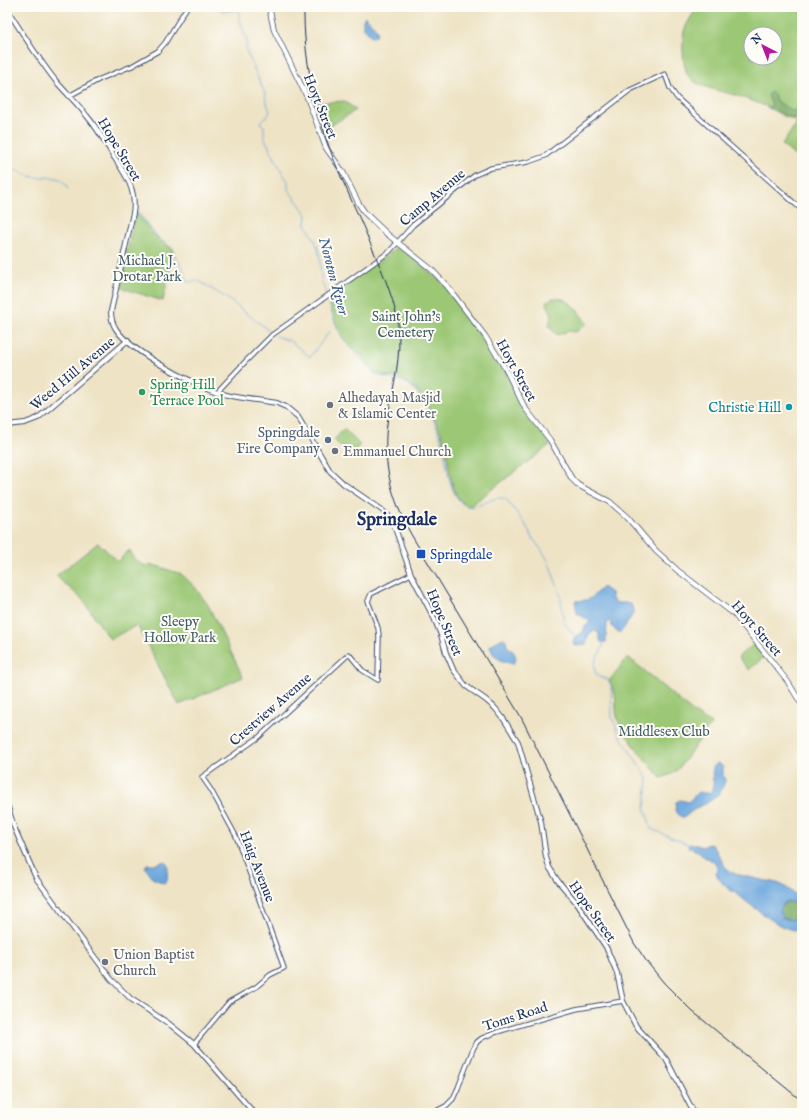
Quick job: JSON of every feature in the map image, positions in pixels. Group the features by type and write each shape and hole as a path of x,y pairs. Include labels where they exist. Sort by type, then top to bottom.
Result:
{"main road":[{"name":"Hoyt Street","path":"270,7 272,22 276,34 307,97 327,151 343,172 365,213 373,222 426,265 447,286 479,328 505,368 525,408 550,440 572,479 578,485 610,502 627,517 656,551 677,570 734,614 788,682 802,705"},
{"name":"Hope Street","path":"7,9 29,44 55,80 97,128 129,181 133,193 133,213 111,314 112,322 115,328 146,355 167,368 217,392 286,406 298,417 330,471 337,478 382,510 389,517 395,528 412,574 434,618 453,668 466,686 495,708 518,742 539,816 549,867 558,881 576,902 606,946 617,973 623,1000 638,1030 666,1059 694,1113"},
{"name":"Weed Hill Avenue","path":"7,425 25,423 38,418 128,340"},
{"path":"7,804 14,827 36,878 111,979 131,999 168,1023 194,1044 254,1113"}],"street":[{"path":"70,96 100,79 132,66 158,50 165,43 187,7"},
{"name":"Camp Avenue","path":"217,392 272,335 389,252 413,225 475,175 491,168 528,162 545,156 630,90 665,74 670,88 678,98 802,210"},
{"name":"Crestview Avenue","path":"202,777 259,737 349,654 362,670 378,680 379,636 378,628 368,601 369,597 371,594 412,574"},
{"name":"Haig Avenue","path":"194,1044 229,1002 256,987 270,975 284,968 236,836 211,790 202,777"},
{"name":"Toms Road","path":"432,1113 446,1106 453,1099 473,1049 476,1043 482,1038 497,1032 581,1008 623,1000"}],"green space":[{"path":"698,7 802,7 802,162 782,145 797,122 758,103 700,85 690,78 685,69 684,63 683,36 690,18"},
{"path":"771,92 775,95 775,100 792,111 801,109 802,116 796,119 786,117 767,107 772,106 768,95"},
{"path":"344,101 356,110 325,129 317,103"},
{"name":"Michael J. Drotar Park","path":"136,212 154,235 174,250 163,301 119,287"},
{"name":"Saint John's Cemetery","path":"398,245 447,287 502,366 519,400 551,444 470,506 463,504 454,490 445,445 438,426 434,417 416,390 402,380 395,377 378,375 371,370 361,355 342,337 330,307 328,296 393,251"},
{"path":"553,298 569,302 587,323 576,332 568,331 557,335 549,326 552,314 546,302"},
{"path":"344,429 360,445 350,455 334,440"},
{"name":"Sleepy Hollow Park","path":"98,543 118,561 129,550 133,557 142,565 157,566 181,574 194,586 208,605 243,677 179,705 137,625 110,639 82,599 56,576"},
{"path":"754,644 764,657 749,670 738,657"},
{"name":"Middlesex Club","path":"628,657 694,713 711,724 679,768 672,774 661,778 624,731 617,717 615,695 609,681"},
{"path":"785,902 793,902 801,912 798,917 792,920 782,918 780,910"}],"water":[{"path":"365,16 377,30 377,34 374,37 363,28 363,20"},
{"path":"603,587 611,593 612,599 617,603 630,603 634,611 621,632 617,632 612,627 611,622 608,621 606,642 601,642 598,632 593,631 589,634 586,644 576,646 573,644 575,637 581,634 590,621 577,613 575,601 591,598"},
{"path":"503,638 506,640 507,646 515,655 516,659 514,663 502,661 495,656 491,649 490,645"},
{"path":"718,763 723,767 725,781 722,789 713,799 685,817 681,817 675,811 676,802 680,800 688,802 698,792 707,793 712,791 712,771"},
{"path":"690,843 703,847 708,844 713,845 726,868 735,874 781,884 801,898 802,932 783,927 727,888 718,878 716,872 717,867 713,861 704,857 700,852 688,847","holes":["785,902 793,902 800,911 798,917 792,920 782,918 780,910"]},
{"path":"164,861 167,863 168,868 167,881 164,883 152,878 145,867 147,864 157,864"}],"waterway":[{"name":"Noroton River","path":"217,7 223,11 238,10 247,41 246,50 265,94 270,112 260,123 264,126 264,137 288,181 288,189 307,215 306,224 317,245 320,258 321,279 326,294"},
{"path":"7,166 23,174 34,177 58,178 62,180 68,189"},
{"path":"135,210 179,261 187,281 199,281 228,299 272,333"},
{"name":"Noroton River","path":"327,297 340,332 349,346 370,369 379,375 411,385 419,392 432,415 439,433 450,483 457,498 463,504 474,507 495,499 506,499 525,524 548,561 560,593 564,623 576,637"},
{"path":"276,336 290,341 310,357 330,332"},
{"name":"Noroton River","path":"583,633 586,625"},
{"name":"Noroton River","path":"604,642 596,659 594,667 595,672 599,677 607,679 611,685 612,717 620,736 648,779 645,807 651,829 690,845"}],"railway":[{"path":"304,7 304,26 308,63 320,119 336,165 385,278 396,312 399,348 388,417 386,449 390,479 398,508 412,536 521,717 634,943 664,983 692,1011 802,1101"}],"place":[{"name":"Spring Hill Terrace Pool","path":"142,392"},
{"name":"Alhedayah Masjid & Islamic Center","path":"330,405"},
{"name":"Christie Hill","path":"789,407"},
{"name":"Springdale Fire Company","path":"328,440"},
{"name":"Emmanuel Church","path":"335,451"},
{"name":"Springdale","path":"421,554"},
{"name":"Union Baptist Church","path":"105,962"}],"district":[{"name":"Springdale","path":"397,519"}]}
